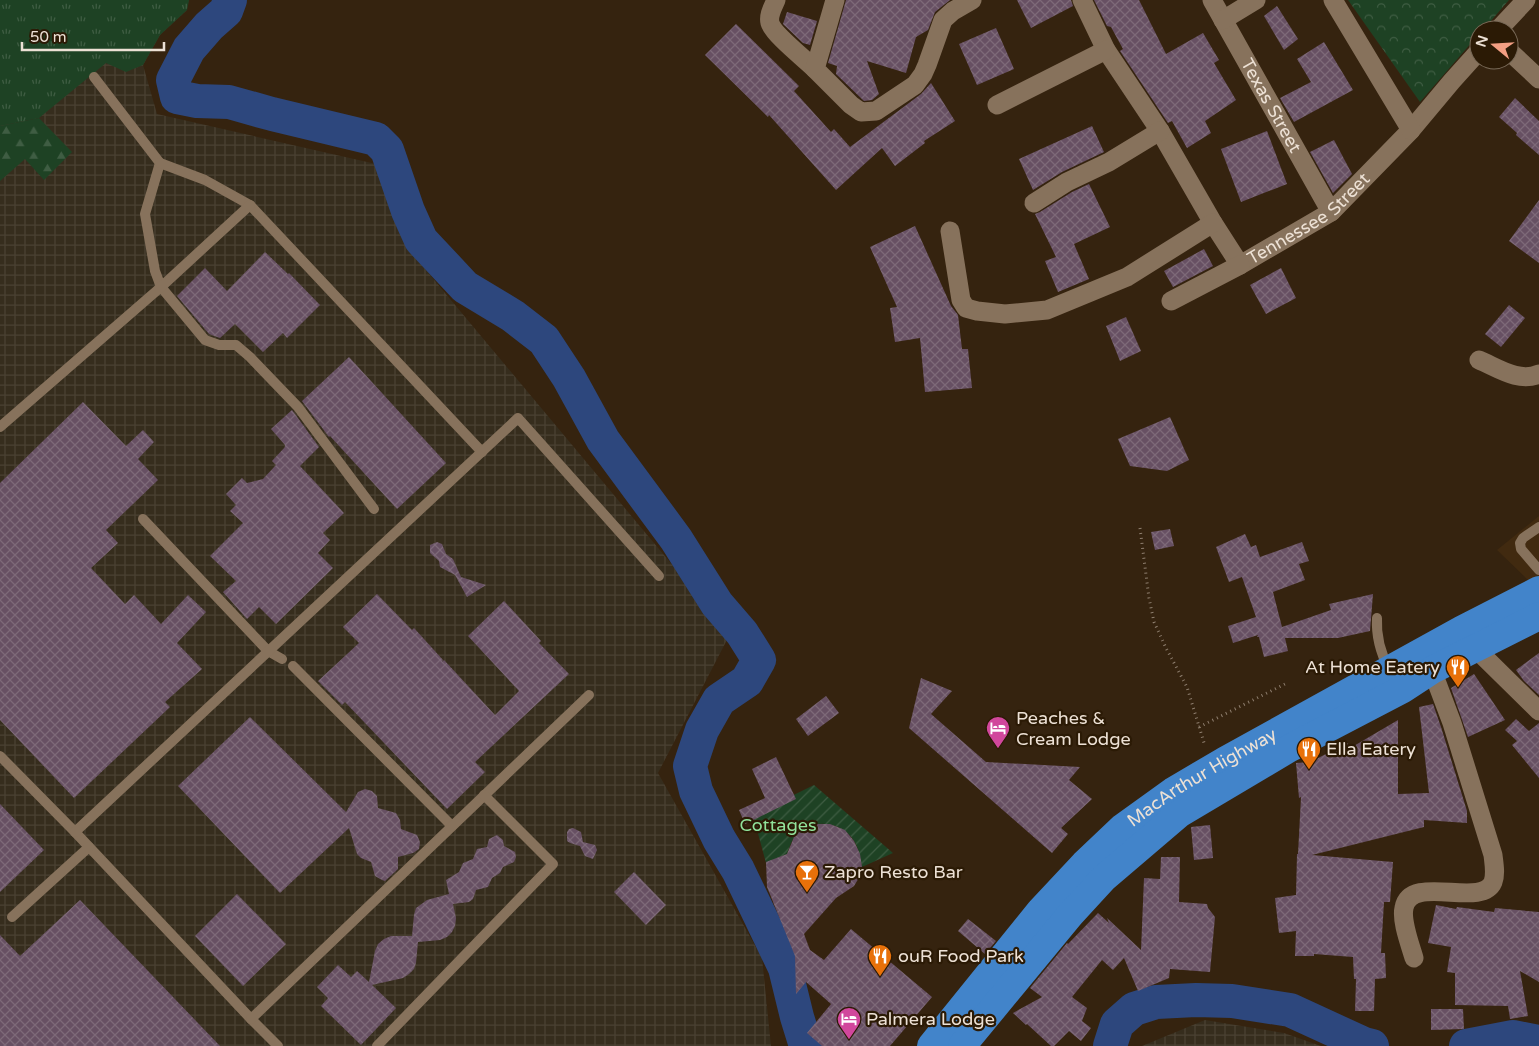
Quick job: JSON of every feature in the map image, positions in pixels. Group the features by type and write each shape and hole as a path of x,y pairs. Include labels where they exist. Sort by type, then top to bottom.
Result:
{"highway":[{"name":"MacArthur Highway","path":"1469,640 1539,590"},
{"name":"MacArthur Highway","path":"931,1046 976,1010 1051,938 1104,878 1179,814 1290,748 1427,661 1469,640 1539,616"},
{"name":"MacArthur Highway","path":"962,1046 976,1010 1040,911 1122,827 1173,791 1211,768 1396,680"}],"street":[{"path":"776,0 770,13 770,24 851,105 861,112 876,111 915,85 927,65 943,20 953,11 972,0"},
{"path":"815,69 835,0"},
{"name":"Tennessee Street","path":"1082,0 1106,50 1160,131 1240,265 1331,212 1411,130 1469,63"},
{"name":"Texas Street","path":"1212,0 1331,212"},
{"path":"1223,20 1256,0"},
{"path":"1334,0 1411,130"},
{"path":"1507,20 1526,0"},
{"path":"997,105 1106,50"},
{"path":"1519,60 1539,79"},
{"path":"1034,203 1067,182 1109,162 1160,131"},
{"path":"950,232 961,300 966,308 1005,314 1047,310 1097,291 1128,277 1214,223"},
{"path":"1171,301 1240,265"},
{"path":"1479,360 1520,377 1531,378 1539,374"},
{"path":"1469,640 1539,711"},
{"path":"1414,958 1404,918 1404,907 1409,896 1419,892 1464,893 1481,891 1489,888 1495,874 1493,855 1452,723 1427,661"}],"lane":[{"path":"94,77 160,163 205,180 250,205 482,452"},
{"path":"160,163 145,214 155,271 161,287 205,340 219,345 236,345 298,407 374,509"},
{"path":"0,427 161,287 250,205"},
{"path":"75,832 518,418 659,576"},
{"path":"143,519 268,651 282,660"},
{"path":"1539,527 1523,538 1520,543 1522,549 1539,570"},
{"path":"1377,618 1376,629 1381,655 1396,680"},
{"path":"292,666 452,826"},
{"path":"251,1019 589,695"},
{"path":"0,756 75,832 278,1046"},
{"path":"377,1046 553,864 484,795"},
{"path":"12,917 88,847"}],"path":[{"path":"1140,528 1154,622 1187,687 1211,768"},
{"path":"1199,727 1287,683"}],"shaded area":[{"path":"0,0 189,0 187,10 160,35 143,65 157,114 376,164 410,251 730,634 658,773 762,958 771,1046 0,1046"},
{"path":"1539,516 1539,576 1529,581 1497,550"},
{"path":"1205,1020 1284,1033 1321,1046 1142,1046"}],"green space":[{"path":"0,0 189,0 187,10 160,35 143,65 126,72 106,63 39,118 0,126"},
{"path":"1348,0 1509,0 1492,20 1469,20 1469,46 1420,102"},
{"path":"39,118 72,152 44,180 25,159 0,181 0,126"},
{"name":"Cottages","path":"814,785 893,853 862,867 857,847 849,834 834,826 817,824 809,826 795,837 787,854 766,863 753,815"}],"building":[{"path":"846,0 950,0 935,12 928,30 916,37 906,73 867,61 879,94 872,100 864,101 836,74 837,66 828,63"},
{"path":"1017,0 1071,0 1073,6 1031,28"},
{"path":"1094,0 1139,0 1166,54 1203,33 1219,60 1214,63 1236,100 1205,121 1211,133 1187,148 1172,121 1168,123 1120,51 1123,49 1111,27 1107,26"},
{"path":"1277,6 1298,39 1284,50 1264,16"},
{"path":"787,12 817,21 810,45 803,43 783,24"},
{"path":"736,24 799,86 794,91 831,132 834,129 850,147 921,94 931,83 955,121 924,141 925,143 895,166 882,148 836,190 769,115 768,117 705,55"},
{"path":"996,28 1014,69 977,85 959,44"},
{"path":"1324,42 1353,90 1294,122 1280,98 1311,82 1297,59"},
{"path":"1515,98 1539,121 1539,155 1499,117"},
{"path":"1092,126 1104,152 1062,172 1033,190 1019,159"},
{"path":"1267,131 1287,184 1241,202 1221,149"},
{"path":"1334,140 1352,174 1333,193 1310,152"},
{"path":"1089,184 1110,227 1074,244 1089,279 1058,292 1045,261 1056,257 1035,214"},
{"path":"1539,200 1539,263 1509,241"},
{"path":"915,226 951,306 958,315 962,349 968,349 972,388 925,392 920,338 895,342 890,308 897,307 870,247"},
{"path":"1204,249 1213,266 1173,287 1164,271"},
{"path":"265,252 289,273 320,305 287,338 283,333 263,352 235,324 220,338 209,334 177,296 205,268 227,291"},
{"path":"1281,268 1296,298 1266,314 1250,285"},
{"path":"1509,305 1525,318 1501,347 1485,334"},
{"path":"1126,317 1141,351 1120,361 1106,326"},
{"path":"349,357 446,463 397,509 329,437 302,401"},
{"path":"83,402 126,446 143,430 154,442 138,459 158,480 106,530 118,543 91,568 125,604 134,595 161,624 188,595 206,612 177,643 202,669 165,702 170,707 74,798 0,720 0,483"},
{"path":"292,410 319,447 300,466 344,513 323,533 330,540 318,553 333,568 276,624 259,607 247,619 223,592 236,581 210,556 243,523 230,511 236,505 226,494 242,478 247,483 263,479 276,465 272,461 285,445 271,429"},
{"path":"1170,417 1189,460 1167,471 1130,466 1118,439"},
{"path":"1170,529 1174,546 1155,550 1151,532"},
{"path":"1245,534 1251,547 1256,545 1260,557 1302,542 1309,561 1299,564 1305,580 1273,592 1282,627 1331,610 1329,604 1373,594 1370,631 1338,638 1285,638 1288,651 1264,657 1258,635 1233,643 1228,626 1256,617 1242,577 1229,582 1216,547"},
{"path":"437,542 442,544 446,554 453,559 461,577 486,585 467,597 455,575 440,567 439,561 430,553 430,545"},
{"path":"377,594 412,630 414,628 443,660 442,662 444,660 495,715 519,691 468,636 504,601 541,641 539,643 569,674 475,762 485,772 447,809 345,702 342,705 318,681 359,643 343,627"},
{"path":"1539,653 1539,695 1524,681 1516,670"},
{"path":"1474,674 1505,720 1468,737 1451,688"},
{"path":"921,678 952,691 931,714 986,762 1080,767 1069,780 1092,799 1061,828 1068,834 1052,853 909,728"},
{"path":"826,696 839,713 808,736 796,719"},
{"path":"1433,704 1467,811 1467,823 1424,820 1424,827 1312,855 1393,862 1390,902 1384,902 1381,953 1385,953 1386,978 1375,979 1374,1011 1355,1011 1356,979 1354,979 1353,957 1314,954 1314,956 1295,956 1296,931 1279,933 1275,898 1296,895 1301,797 1299,798 1296,763 1310,762 1348,743 1347,750 1398,720 1398,794 1429,793 1419,707"},
{"path":"250,717 346,812 358,792 365,789 372,791 377,796 378,808 396,813 400,820 401,829 417,835 420,842 419,849 413,853 398,857 398,869 385,881 375,876 371,862 357,854 349,828 280,893 178,786"},
{"path":"1516,719 1529,731 1539,723 1539,778 1512,745 1517,741 1505,730"},
{"path":"776,757 796,799 745,824 739,810 765,798 752,769"},
{"path":"0,804 44,850 0,892"},
{"path":"815,824 830,824 845,830 854,841 860,854 862,867 860,876 854,886 836,898 804,934 810,950 824,960 851,929 932,997 890,1046 822,1046 807,1033 831,1004 806,982 796,994 795,956 767,887 766,862 787,854 794,837 803,828"},
{"path":"1210,825 1213,858 1194,860 1191,827"},
{"path":"573,828 581,832 583,842 595,845 597,850 593,859 585,856 580,846 567,841 567,832"},
{"path":"497,835 503,840 504,846 515,852 514,862 503,867 500,873 492,878 488,887 476,890 473,899 469,902 453,904 456,918 452,932 440,940 418,942 416,963 414,969 409,974 403,978 372,985 396,1008 361,1045 321,1006 328,998 317,987 338,965 351,977 357,971 369,982 378,944 391,936 412,936 416,908 427,900 449,894 446,880 459,872 463,863 473,859 477,849 487,847 489,839"},
{"path":"1161,857 1180,857 1179,902 1207,904 1215,917 1210,972 1170,969 1169,978 1138,991 1124,958 1113,970 1102,960 1072,997 1087,1008 1082,1021 1091,1028 1081,1041 1069,1031 1054,1046 1051,1046 1013,1013 1042,997 1030,988 1067,943 1098,913 1109,923 1107,918 1141,950 1144,878 1160,879"},
{"path":"634,872 666,905 646,925 614,892"},
{"path":"237,894 286,944 243,986 195,936"},
{"path":"80,900 220,1046 0,1046 0,935 20,956"},
{"path":"1436,905 1456,909 1457,907 1494,912 1495,908 1539,912 1539,982 1520,971 1528,1016 1510,1019 1508,1006 1455,1005 1455,973 1447,972 1451,947 1428,943"},
{"path":"968,919 996,941 985,954 958,931"},
{"path":"1431,1009 1463,1009 1464,1029 1431,1030"}],"waterway":[{"path":"230,0 226,11 209,26 189,49 173,80 177,97 197,101 229,102 376,139 387,150 408,211 421,240 465,287 513,316 544,340 569,378 603,440 676,539 717,604 742,633 759,660 747,681 719,700 702,730 690,766 696,791 719,839 738,870 785,968 806,1046"},
{"path":"1110,1046 1117,1024 1134,1009 1156,1002 1196,1000 1232,1001 1290,1010 1372,1046"},
{"path":"1466,1046 1513,1037 1539,1042"}],"place":[{"name":"At Home Eatery","path":"1458,688"},
{"name":"Peaches & Cream Lodge","path":"998,749"},
{"name":"Ella Eatery","path":"1309,770"},
{"name":"Zapro Resto Bar","path":"807,893"},
{"name":"ouR Food Park","path":"880,977"},
{"name":"Palmera Lodge","path":"849,1040"}]}
